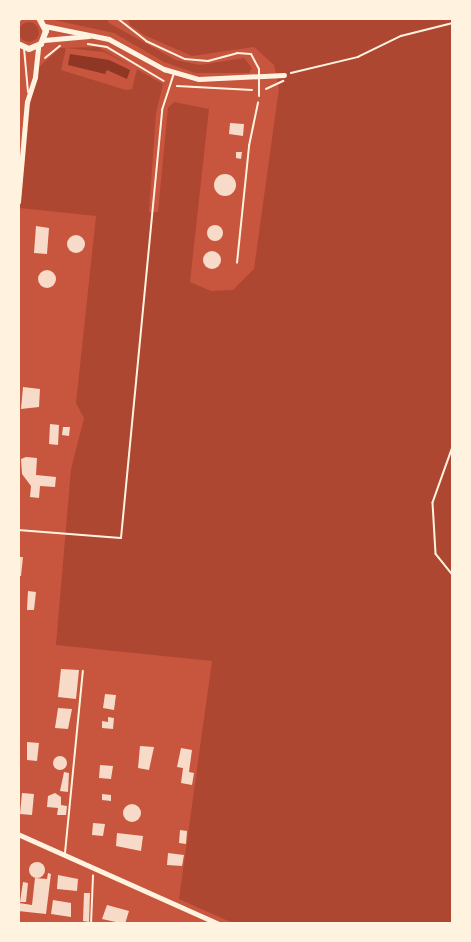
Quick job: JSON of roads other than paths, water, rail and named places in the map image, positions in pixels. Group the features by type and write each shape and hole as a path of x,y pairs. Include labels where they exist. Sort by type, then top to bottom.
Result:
{"street":[{"path":"39,18 45,26 44,40"},
{"path":"45,26 95,35 120,43 174,73 211,81 284,75"},
{"path":"18,202 27,102 35,77 38,46 44,40 95,35"},
{"path":"21,46 38,46"},
{"path":"18,834 219,924"}],"lane":[{"path":"117,18 146,41 185,59 208,61 237,53 251,54 260,78 260,96"},
{"path":"21,46 29,70 27,102"},
{"path":"18,530 121,538 162,110 174,73"},
{"path":"65,854 83,671"}]}
